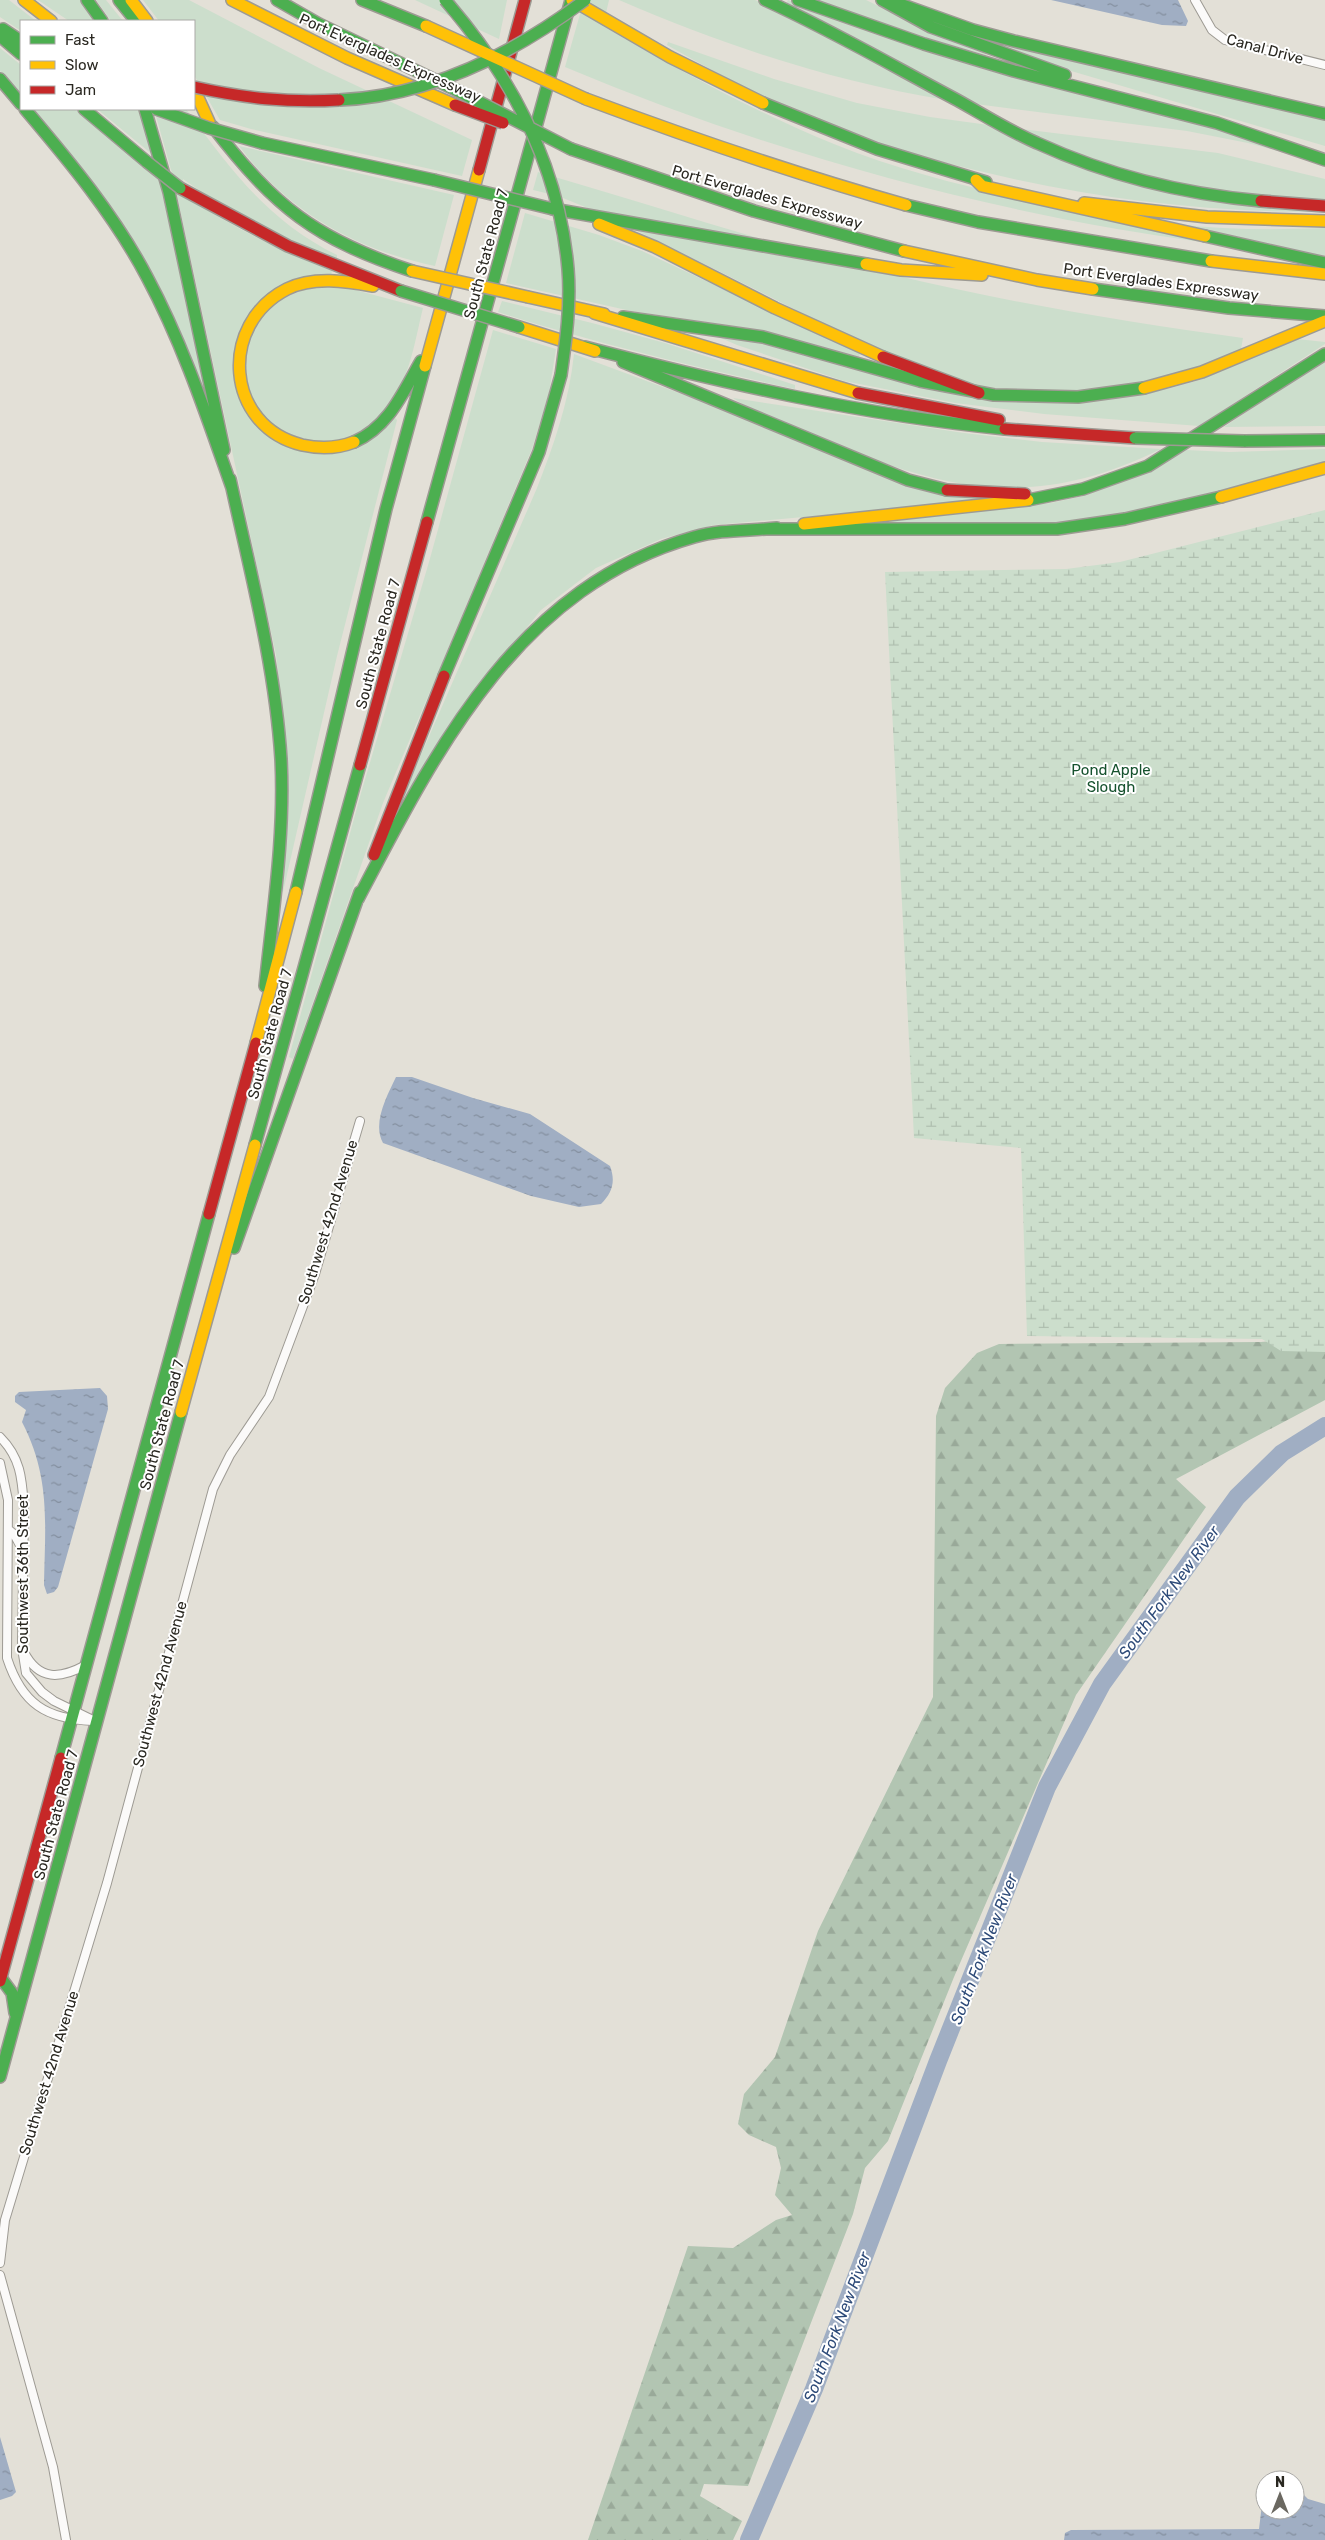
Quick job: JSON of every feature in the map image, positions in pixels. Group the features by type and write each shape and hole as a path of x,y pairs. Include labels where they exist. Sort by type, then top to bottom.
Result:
{"main road":[{"path":"24,0 50,20"},
{"path":"87,0 101,20"},
{"path":"119,0 135,20"},
{"path":"131,0 146,20"},
{"name":"Port Everglades Expressway","path":"232,0 347,58 455,104 571,149 744,209 872,244 1026,277 1155,299 1325,316"},
{"path":"277,0 319,24 456,90 571,149"},
{"path":"362,0 426,26"},
{"name":"Port Everglades Expressway","path":"380,0 426,26 586,100 708,145 810,178 913,207 978,222 1182,258 1325,274"},
{"path":"206,1322 271,1148 358,899 411,756 538,452 561,375 566,333 568,270 561,222 544,158 528,119 503,72 467,24 445,0"},
{"name":"South State Road 7","path":"0,1980 306,853 381,527 525,0"},
{"path":"572,0 690,69 799,119 872,148 976,180 1055,197 1152,212 1277,221 1325,221"},
{"name":"South State Road 7","path":"0,2077 206,1322 572,0"},
{"path":"195,88 238,96 310,102 382,95 417,88 459,74 516,48 548,29 585,0"},
{"path":"765,0 826,29 1037,143 1083,162 1143,182 1180,190 1255,201 1325,206"},
{"path":"798,0 924,44 1014,71 1122,96 1217,123 1325,160"},
{"path":"882,0 931,27 1122,96"},
{"path":"888,0 973,30 1014,41 1325,114"},
{"path":"0,28 20,40"},
{"path":"0,36 20,53"},
{"path":"0,80 20,103"},
{"path":"195,90 209,122"},
{"path":"195,101 256,181 301,222 353,250 412,271 594,313 681,338 829,385 899,403 970,416 1135,438"},
{"path":"26,110 69,161 111,218 146,277 192,378 232,488"},
{"path":"85,110 180,188 274,241 355,275 401,291 585,347 712,379 902,416 981,427 1135,438 1244,441 1325,440"},
{"path":"146,110 168,192 274,679 280,738 282,801 280,848 260,1025"},
{"path":"159,110 209,128 262,143 434,180 553,210 901,270 1026,277"},
{"path":"976,180 982,186 1325,263"},
{"path":"553,210 630,236 904,368 979,393"},
{"path":"401,291 358,283 327,281 300,285 275,296 252,320 242,338 238,356 239,378 246,400 257,417 271,432 287,441 306,448 343,446 363,439 379,427 394,410 431,341"},
{"path":"594,313 722,330 782,342 940,387 1019,397 1069,398 1160,385 1221,365 1325,321"},
{"path":"585,347 908,480 953,491 1063,495"},
{"path":"358,899 420,780 454,727 525,637 560,603 594,579 619,565 658,548 694,537 720,532 768,529 1031,501 1063,495 1120,480 1148,466 1325,354"},
{"path":"768,529 1057,529 1100,525 1143,518 1325,468"},
{"path":"0,1980 12,1993 15,2021"}],"street":[{"name":"Canal Drive","path":"1195,0 1212,30 1225,40 1325,65"},
{"name":"Southwest 42nd Avenue","path":"0,2262 5,2220 107,1884 213,1489 230,1454 269,1397 315,1274 360,1121"},
{"name":"Southwest 36th Street","path":"0,1437 12,1450 19,1467 24,1507 23,1663 32,1682 72,1715"},
{"name":"Southwest 36th Street","path":"0,1463 8,1500 7,1658 14,1680 25,1696 44,1710 97,1722"},
{"path":"8,1529 18,1539 24,1551"},
{"path":"22,1648 30,1662 44,1674 62,1675 86,1665"},
{"path":"0,2275 53,2466 61,2502 66,2540"}],"green space":[{"path":"0,0 9,0 35,20 20,20 20,30 0,17"},
{"path":"38,0 80,0 96,20 68,20"},
{"path":"96,0 106,0 122,20 110,20"},
{"path":"143,0 189,0 319,68 472,140 462,176 251,129 220,120 195,77 195,20 158,20"},
{"path":"415,0 507,0 499,39"},
{"path":"584,0 609,0 603,26 716,89 774,118 834,144 894,166 987,190 1152,221 1232,228 1325,228 1325,257 1143,233 1047,216 906,183 767,142 699,119 565,67"},
{"path":"619,0 755,0 800,20 946,100 861,83 779,60 659,17"},
{"path":"788,0 878,34 1194,119 1307,159 1248,143 1187,131 968,103 786,4"},
{"path":"814,0 866,0 913,23 986,52 986,55 946,44"},
{"path":"969,34 1325,117 1325,146 1061,68"},
{"path":"668,42 774,79 857,103 930,117 996,126 1068,161 1319,212 1189,206 1103,196 1018,180 914,155 854,136 783,106 690,58 667,45"},
{"path":"0,48 20,64 20,94 0,71"},
{"path":"34,110 76,110 158,176 209,392 205,393 172,315 78,164"},
{"path":"98,110 137,110 143,112 153,155"},
{"path":"154,110 187,110 218,152 252,192 290,226 337,255 337,260 262,227 216,202 183,179 182,194 236,227 332,271 331,276 296,279 277,288 262,300 235,380 247,414 258,425 318,452 388,425 395,418 397,420 337,656 283,892 280,890 285,738 276,655 173,177"},
{"path":"1021,129 1218,153 1325,179 1325,202 1249,196 1161,178 1132,171 1075,152"},
{"path":"239,146 454,195 435,266 406,259 378,249 351,238 325,224 279,190"},
{"path":"538,172 846,263 978,294 1066,311 1243,338 1241,349 1196,369 1166,378 1103,389 1036,392 1003,390 972,384 942,376 882,351 600,213 558,196 533,190"},
{"path":"525,213 599,235 642,251 860,353 859,358 754,329 631,311 506,283"},
{"path":"314,287 344,287 423,308 406,375 388,407 379,418 358,433 333,441 319,442 300,439 272,426 259,411 252,398 247,383 245,367 245,351 248,336 254,323 264,312 281,300"},
{"path":"502,301 665,343 795,385 795,389 646,354 498,312"},
{"path":"493,330 556,349 549,393 532,449 383,803 293,1059 289,1057 361,793 429,562"},
{"path":"714,335 776,344 977,399 1167,389 1200,380 1297,339 1325,342 1325,344 1199,426 1044,414 955,403 844,381 737,345"},
{"path":"574,354 779,430 889,476 983,498 983,501 714,525 661,539 596,568 541,610 485,679 407,796 404,794 537,488 565,406"},
{"path":"1325,359 1325,426 1224,427"},
{"path":"733,398 964,433 1042,442 1161,449 1103,473 1049,485 999,487 950,482 902,469 853,451 747,407"},
{"path":"1325,449 1325,463 1171,505 1072,522 875,524 880,521 1051,503 1083,496 1142,474 1186,450 1229,452"},
{"name":"Pond Apple Slough","path":"1325,510 1325,1352 1281,1351 1262,1339 1027,1336 1021,1148 914,1138 885,572 1066,569 1120,562"},
{"path":"1325,1336 1325,1400 1176,1479 1206,1507 1076,1695 954,1977 888,2141 865,2168 853,2214 748,2486 704,2484 700,2496 742,2521 733,2540 588,2540 688,2246 733,2248 776,2220 792,2215 775,2195 781,2168 776,2147 749,2135 738,2124 744,2094 775,2057 818,1931 933,1697 936,1416 945,1388 977,1353 999,1344 1261,1342"}],"water":[{"path":"1051,0 1178,0 1188,21 1186,26 1162,25"},
{"path":"396,1077 412,1077 473,1098 530,1114 610,1166 613,1182 608,1196 601,1204 579,1207 531,1196 383,1143 379,1127 380,1118 385,1101"},
{"path":"100,1388 107,1396 108,1409 58,1587 54,1592 47,1594 44,1585 45,1521 42,1482 38,1463 22,1422 26,1410 15,1402 15,1396 19,1392"},
{"path":"0,2437 16,2492 12,2496 0,2500"},
{"path":"1305,2496 1308,2499 1325,2504 1325,2540 1064,2540 1065,2533 1071,2530 1259,2529 1260,2520 1305,2520"}],"waterway":[{"name":"South Fork New River","path":"749,2540 814,2389 938,2061 1047,1787 1102,1684 1237,1497 1282,1453 1325,1426"}],"traffic: fast":[{"path":"87,0 101,20"},
{"path":"119,0 135,20"},
{"path":"277,0 319,24 456,90"},
{"path":"362,0 426,26"},
{"path":"445,0 469,29 511,92 543,159 554,194 563,231 569,282 568,322 561,375"},
{"path":"427,522 571,0"},
{"path":"339,100 373,97 406,90 470,69 529,38 585,0"},
{"path":"765,0 862,48 1016,133 1091,165 1118,174 1175,188 1261,201"},
{"path":"798,0 924,44 1014,71 1217,123 1325,160"},
{"path":"882,0 931,27 1065,75"},
{"path":"897,3 973,30 1014,41 1325,114"},
{"path":"3,29 20,40"},
{"path":"0,36 20,53"},
{"path":"0,79 20,103"},
{"path":"456,90 571,149"},
{"path":"763,103 877,149 986,182"},
{"path":"26,110 75,169 106,211 121,232 147,277 183,354 232,488"},
{"path":"85,110 147,162"},
{"path":"145,110 169,192 224,450"},
{"path":"159,110 209,128 262,143"},
{"path":"213,127 257,179 299,217 349,246 412,271"},
{"path":"262,143 434,180"},
{"path":"571,149 754,211 904,251"},
{"path":"147,162 180,188"},
{"path":"434,180 553,209"},
{"path":"906,205 978,222 1211,261"},
{"path":"553,209 866,264"},
{"path":"1205,236 1325,263"},
{"path":"1093,289 1229,308 1325,316"},
{"path":"401,291 519,327"},
{"path":"623,317 763,337 920,381 994,395 1078,397 1144,388"},
{"path":"585,347 793,396 898,415 1005,429"},
{"path":"1028,500 1083,489 1148,466 1325,354"},
{"path":"354,442 377,427 386,418 394,408 421,361"},
{"path":"623,362 908,480 947,490"},
{"path":"296,892 386,509 425,366"},
{"path":"444,676 539,452 561,375"},
{"path":"1135,438 1244,441"},
{"path":"1244,441 1325,440"},
{"path":"230,479 268,653 281,759 280,844 265,986"},
{"path":"768,529 1057,529 1125,519 1221,497"},
{"path":"358,899 419,786 453,731 490,680 531,634 578,593 632,561 704,534 777,528"},
{"path":"255,1145 360,765"},
{"path":"234,1248 360,892"},
{"path":"61,1758 209,1214"},
{"path":"0,2077 181,1412"},
{"path":"1,1978 12,1993 15,2013"}],"traffic: slow":[{"path":"24,0 50,20"},
{"path":"131,0 146,20"},
{"path":"232,0 347,58 455,105"},
{"path":"572,0 670,57 763,103"},
{"path":"426,26 586,99"},
{"path":"195,91 209,122"},
{"path":"586,99 745,155 906,205"},
{"path":"425,366 479,170"},
{"path":"976,180 982,186 1205,236"},
{"path":"1084,203 1207,217 1325,221"},
{"path":"599,224 655,247 775,308 883,357"},
{"path":"904,251 1037,280 1093,289"},
{"path":"1211,261 1325,274"},
{"path":"866,264 901,270 982,275"},
{"path":"412,271 528,297"},
{"path":"354,442 328,448 315,447 302,445 276,434 257,418 245,397 240,373 241,349 249,325 265,305 287,289 308,282 319,281 341,281 373,286"},
{"path":"528,297 604,314"},
{"path":"594,313 858,393"},
{"path":"1144,388 1202,372 1325,321"},
{"path":"519,327 595,351"},
{"path":"1221,497 1325,468"},
{"path":"804,524 1028,500"},
{"path":"256,1043 296,892"},
{"path":"181,1412 255,1145"}],"traffic: jam":[{"path":"479,170 525,0"},
{"path":"195,87 266,99 301,101 339,100"},
{"path":"455,105 503,123"},
{"path":"180,188 288,246 401,291"},
{"path":"1261,201 1325,206"},
{"path":"883,357 979,393"},
{"path":"858,393 999,420"},
{"path":"1005,429 1135,438"},
{"path":"947,490 1025,494"},
{"path":"360,765 427,522"},
{"path":"374,855 444,676"},
{"path":"209,1214 256,1043"},
{"path":"0,1981 61,1758"}]}
